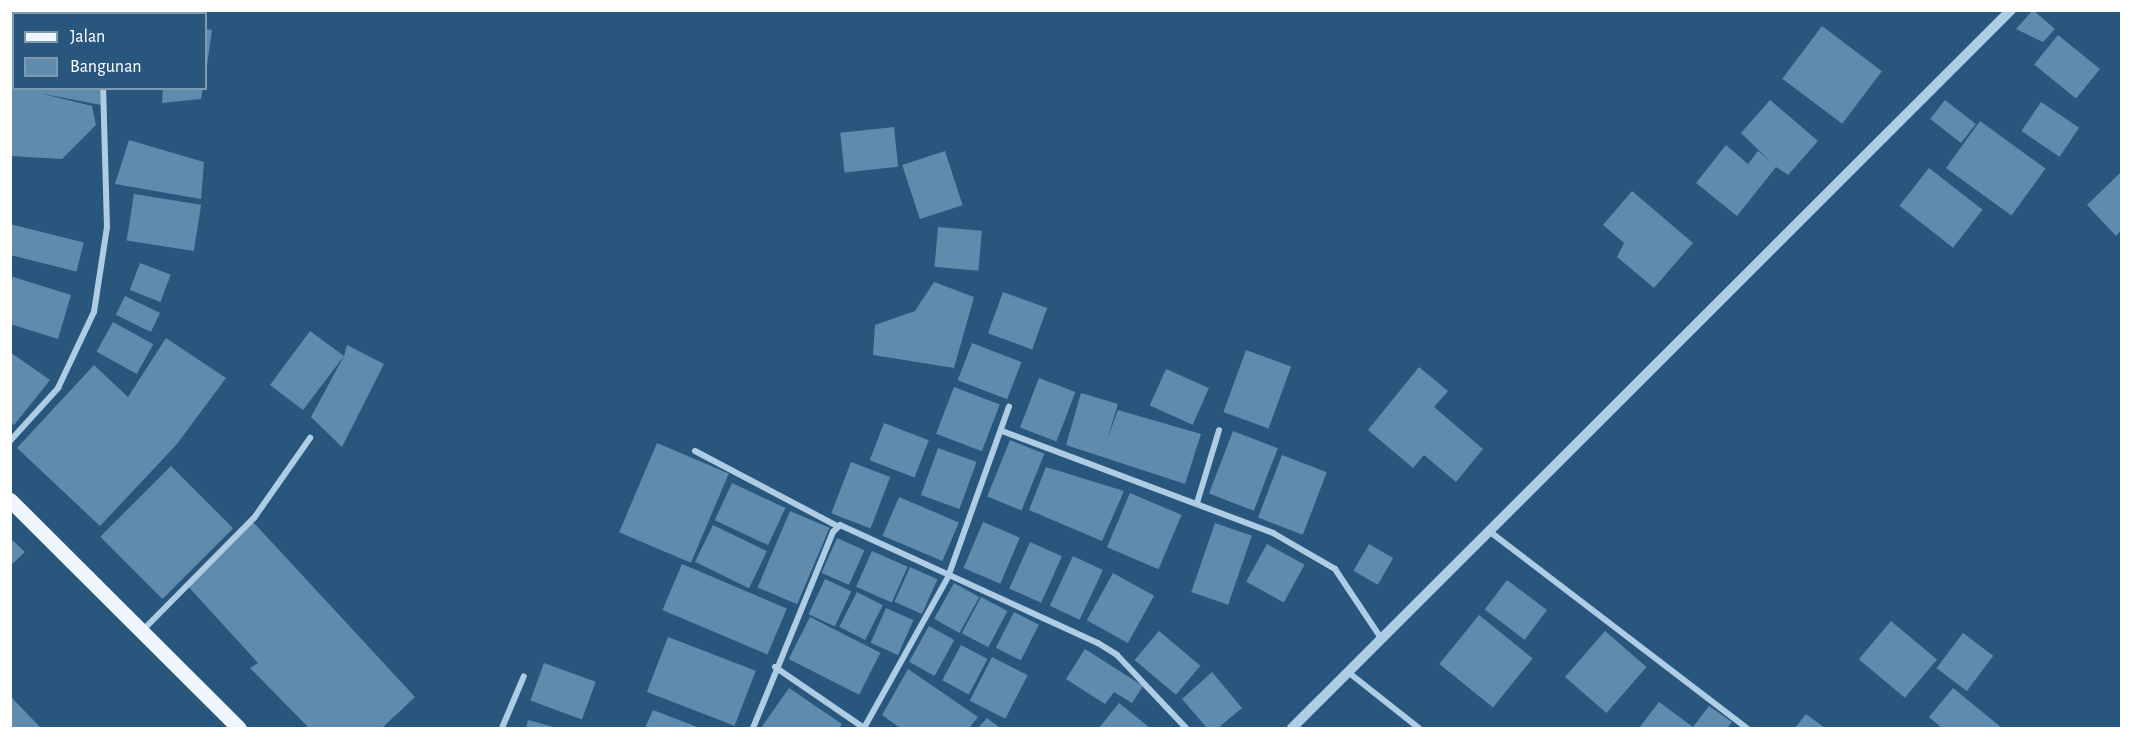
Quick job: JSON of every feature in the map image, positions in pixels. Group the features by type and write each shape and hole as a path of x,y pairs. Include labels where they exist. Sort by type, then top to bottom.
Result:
{"main road":[{"path":"10,500 140,633 239,729"}],"street":[{"path":"1292,729 2011,10"},
{"path":"10,441 58,388 94,312 107,227 103,90"},
{"path":"775,667 864,728 948,577 1009,407"},
{"path":"1197,503 1219,430"},
{"path":"1002,431 1273,533 1335,569 1381,638"},
{"path":"140,633 254,518 310,438"},
{"path":"695,451 837,526 1098,643 1118,655 1186,729"},
{"path":"753,729 775,667 837,526"},
{"path":"1489,531 1747,729"},
{"path":"1348,672 1419,729"},
{"path":"502,729 524,676"}],"building":[{"path":"2033,10 2055,29 2043,42 2016,29"},
{"path":"1822,26 1882,71 1842,124 1782,79"},
{"path":"207,29 212,30 207,65"},
{"path":"2058,35 2100,69 2076,99 2034,65"},
{"path":"12,83 12,90 100,90 101,105 39,93 92,106 96,125 62,159 10,156"},
{"path":"163,90 203,90 201,99 162,103"},
{"path":"1770,100 1818,141 1788,175 1776,167 1737,216 1696,183 1726,145 1748,164 1758,151 1771,162 1741,133"},
{"path":"1945,100 1976,124 1961,143 1930,119"},
{"path":"2041,102 2079,128 2060,157 2021,131"},
{"path":"1980,121 2046,169 2011,216 1946,168"},
{"path":"894,127 898,167 844,172 840,133"},
{"path":"129,140 204,162 201,199 115,184"},
{"path":"945,151 963,205 920,219 902,165"},
{"path":"1929,168 1983,210 1953,248 1899,206"},
{"path":"2121,172 2121,230 2116,236 2087,205"},
{"path":"1632,191 1693,243 1654,288 1617,257 1624,243 1603,225"},
{"path":"134,194 201,205 194,251 127,240"},
{"path":"10,224 84,242 76,271 10,255"},
{"path":"938,227 982,231 978,271 935,267"},
{"path":"140,263 171,275 160,302 130,290"},
{"path":"10,276 71,295 58,339 10,324"},
{"path":"934,282 974,297 954,368 873,355 875,325 915,311"},
{"path":"1003,292 1047,308 1032,349 988,333"},
{"path":"125,296 160,313 151,332 116,315"},
{"path":"113,322 153,344 137,374 97,352"},
{"path":"310,331 344,356 303,410 270,385"},
{"path":"166,338 226,378 177,444 100,526 17,448 94,365 128,397"},
{"path":"972,343 1021,362 1007,399 958,380"},
{"path":"347,345 384,364 342,447 311,417 344,356"},
{"path":"1246,350 1291,366 1269,428 1223,412"},
{"path":"10,352 50,380 14,425 10,422"},
{"path":"1419,367 1448,391 1434,407 1483,449 1456,482 1424,455 1413,468 1368,430"},
{"path":"1166,369 1209,388 1193,425 1150,406"},
{"path":"1039,378 1075,392 1056,441 1020,427"},
{"path":"954,387 1000,405 982,451 936,434"},
{"path":"1081,393 1118,404 1107,440 1118,410 1201,434 1185,484 1066,445"},
{"path":"884,423 929,440 914,478 870,460"},
{"path":"1233,431 1278,448 1254,511 1209,494"},
{"path":"1010,440 1044,454 1021,510 987,497"},
{"path":"657,443 729,473 691,563 619,532"},
{"path":"938,448 977,462 959,509 921,495"},
{"path":"1282,455 1327,472 1303,535 1258,518"},
{"path":"851,462 890,477 871,528 831,513"},
{"path":"171,466 233,528 163,599 100,537"},
{"path":"1046,467 1124,491 1102,541 1029,510"},
{"path":"732,483 785,508 768,545 715,520"},
{"path":"1130,493 1182,515 1158,569 1107,547"},
{"path":"899,497 959,522 942,561 883,536"},
{"path":"790,511 830,528 797,604 758,587"},
{"path":"253,522 415,697 382,728 309,728 250,668 258,663 186,584"},
{"path":"983,522 1020,538 1000,584 963,568"},
{"path":"1215,523 1252,536 1228,605 1191,592"},
{"path":"713,525 767,551 749,588 695,562"},
{"path":"10,538 25,552 10,566"},
{"path":"837,538 864,550 849,585 822,573"},
{"path":"1030,542 1062,556 1041,603 1009,589"},
{"path":"1267,544 1305,565 1284,602 1246,582"},
{"path":"1369,544 1393,558 1378,585 1354,571"},
{"path":"872,551 908,567 892,602 856,587"},
{"path":"1073,556 1103,570 1080,620 1050,606"},
{"path":"682,564 787,609 767,655 662,610"},
{"path":"910,567 937,579 922,614 895,602"},
{"path":"1113,573 1154,596 1128,643 1087,620"},
{"path":"825,579 851,591 835,627 809,614"},
{"path":"1507,580 1547,610 1525,640 1485,610"},
{"path":"954,583 979,597 959,633 934,619"},
{"path":"857,592 883,605 865,640 839,627"},
{"path":"981,597 1007,611 988,647 962,633"},
{"path":"886,608 913,620 898,655 871,643"},
{"path":"1014,612 1039,625 1021,660 996,648"},
{"path":"1479,615 1533,658 1493,707 1439,664"},
{"path":"810,617 880,653 859,695 789,659"},
{"path":"1891,621 1937,660 1905,698 1859,659"},
{"path":"929,626 954,640 934,676 909,662"},
{"path":"1159,631 1200,666 1176,695 1135,660"},
{"path":"1605,631 1647,667 1606,713 1565,677"},
{"path":"1963,633 1993,656 1967,691 1937,668"},
{"path":"668,637 756,671 735,726 647,692"},
{"path":"961,645 987,659 969,694 942,680"},
{"path":"1085,649 1143,686 1132,703 1114,692 1105,704 1066,679"},
{"path":"992,657 1028,675 1005,719 970,701"},
{"path":"544,663 596,682 582,719 530,701"},
{"path":"908,669 978,717 969,728 900,728 882,715"},
{"path":"1212,672 1242,708 1218,728 1207,728 1182,699"},
{"path":"789,688 842,724 839,728 761,728"},
{"path":"1953,688 2002,728 1942,728 1929,717"},
{"path":"10,696 41,728 10,728"},
{"path":"1659,702 1693,727 1709,706 1732,722 1727,728 1639,728"},
{"path":"1119,703 1150,728 1099,728"},
{"path":"653,710 700,728 645,728"},
{"path":"1806,714 1825,728 1795,728"},
{"path":"987,718 1000,728 978,728"},
{"path":"528,720 558,728 526,728"}]}
